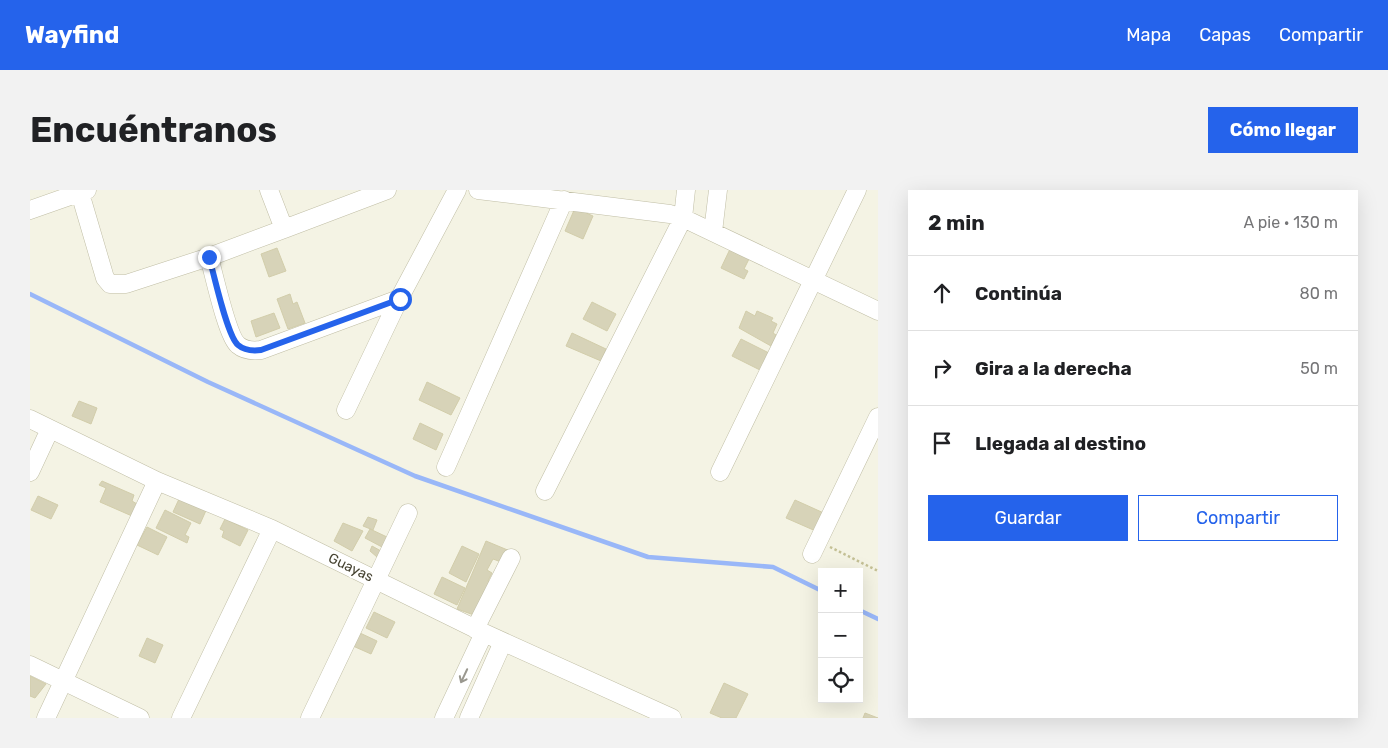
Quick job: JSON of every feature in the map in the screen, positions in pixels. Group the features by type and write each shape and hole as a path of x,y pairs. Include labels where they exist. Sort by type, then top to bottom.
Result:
{"street":[{"path":"270,190 284,230"},
{"path":"30,210 84,191 105,278 110,284 126,284 284,230 387,190"},
{"path":"346,410 400,299 457,190"},
{"path":"478,190 574,198 670,214 683,218 878,311"},
{"path":"545,490 683,218 686,190"},
{"path":"713,232 718,190"},
{"path":"720,472 811,280 857,190"},
{"path":"446,467 574,198"},
{"path":"209,257 231,334 239,346 246,350 261,350 400,299"},
{"path":"815,547 878,417"},
{"name":"Guayas","path":"30,419 157,481 272,529 503,642 672,718"},
{"path":"30,472 50,429"},
{"path":"46,718 157,481"},
{"path":"310,718 375,578 408,513"},
{"path":"181,718 272,529"},
{"path":"444,718 511,558"},
{"path":"469,718 503,642"},
{"path":"30,665 140,718"}],"path":[{"path":"815,547 878,571"}],"building":[{"path":"575,208 593,216 583,239 565,231"},
{"path":"731,247 750,257 744,269 748,271 744,279 721,268"},
{"path":"277,248 286,271 269,277 261,254"},
{"path":"290,294 293,304 297,302 305,323 288,329 277,299"},
{"path":"592,302 616,314 607,331 583,319"},
{"path":"746,311 755,316 757,311 773,318 771,321 777,324 773,333 776,335 771,346 739,328"},
{"path":"274,313 280,328 256,337 251,321"},
{"path":"572,333 606,349 601,361 566,346"},
{"path":"741,339 771,354 762,371 732,356"},
{"path":"427,382 460,398 451,415 419,400"},
{"path":"79,401 97,408 91,424 72,416"},
{"path":"420,423 443,434 436,450 413,439"},
{"path":"102,481 134,495 132,501 137,504 132,516 100,502 106,488 99,485"},
{"path":"38,496 58,505 51,519 31,510"},
{"path":"179,499 208,506 200,524 173,512"},
{"path":"795,500 826,514 818,532 786,518"},
{"path":"165,510 191,523 185,535 189,537 187,543 156,528"},
{"path":"368,517 377,520 373,530 363,526"},
{"path":"225,519 248,530 240,546 222,537 224,531 220,529"},
{"path":"343,523 363,531 352,551 334,541"},
{"path":"147,527 167,537 158,555 137,545"},
{"path":"370,529 387,537 382,547 365,538"},
{"path":"486,541 510,551 504,563 493,559 487,570 492,573 488,581 495,584 474,615 457,609"},
{"path":"372,546 381,551 377,557 370,551"},
{"path":"462,546 479,554 466,582 449,573"},
{"path":"442,577 465,588 457,605 434,594"},
{"path":"374,612 395,622 387,638 366,628"},
{"path":"360,633 377,641 371,654 353,646"},
{"path":"147,638 163,645 155,663 139,656"},
{"path":"30,676 46,684 35,698 30,696"},
{"path":"724,683 748,694 736,718 722,718 710,713"},
{"path":"865,713 878,718 863,718"}],"waterway":[{"path":"30,294 208,382 415,476 648,557 773,567 818,589"},
{"path":"863,612 878,619"}],"route":[{"path":"209,257 231,334 234,341 246,350 261,350 400,299"}]}
